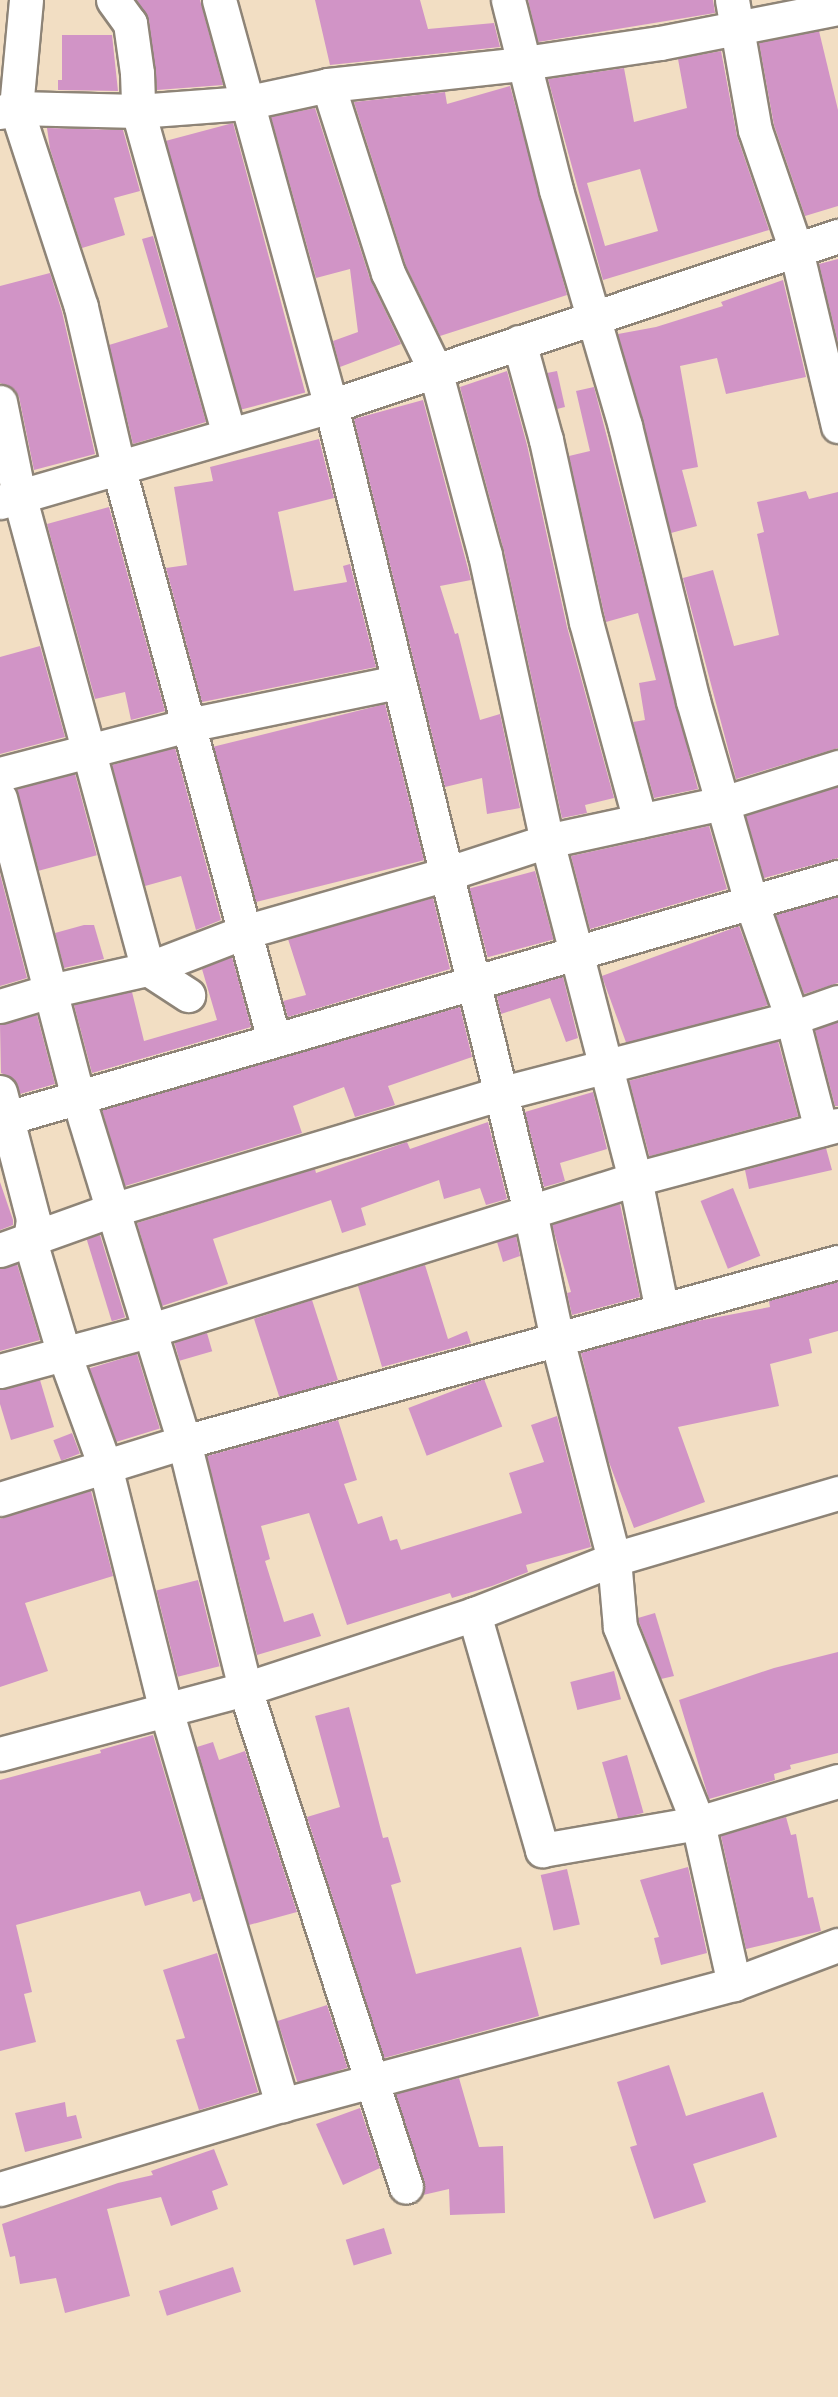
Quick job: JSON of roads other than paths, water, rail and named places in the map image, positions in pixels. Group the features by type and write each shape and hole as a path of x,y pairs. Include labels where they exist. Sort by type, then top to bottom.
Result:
{"street":[{"path":"26,0 8,110 81,307 118,466 274,1040"},
{"path":"113,0 130,23 137,73 138,111 229,434"},
{"path":"219,0 245,103 331,406 530,1212 557,1339 614,1559 620,1627 698,1824 734,1984"},
{"path":"0,1371 148,1331 635,1179 829,1127 751,902 693,701 625,425 522,63 508,0"},
{"path":"8,110 138,111 245,103 328,85 522,63 735,14 836,10"},
{"path":"735,14 755,130 796,250 838,426"},
{"path":"328,85 388,273 435,370 485,555 547,841 578,951 635,1179 662,1310"},
{"path":"10,498 331,406 838,236"},
{"path":"519,342 546,440 586,622 640,821"},
{"path":"0,402 10,498 90,748 148,969 188,995"},
{"path":"0,774 90,748 188,725 398,681"},
{"path":"0,1006 50,991 148,969 244,932 446,874 547,841 723,803 838,767"},
{"path":"0,798 78,1097 184,1443 246,1689 405,2187"},
{"path":"15,1246 33,1219 3,1110 78,1097 838,877"},
{"path":"15,1246 112,1210 499,1094 792,1018 838,1002"},
{"path":"15,1246 64,1354 105,1466 166,1710 282,2105"},
{"path":"0,1499 184,1443 838,1262"},
{"path":"0,1755 246,1689 474,1614 614,1559 838,1493"},
{"path":"474,1614 542,1850 698,1824 838,1781"},
{"path":"2,2180 734,1984 832,1954"}]}
